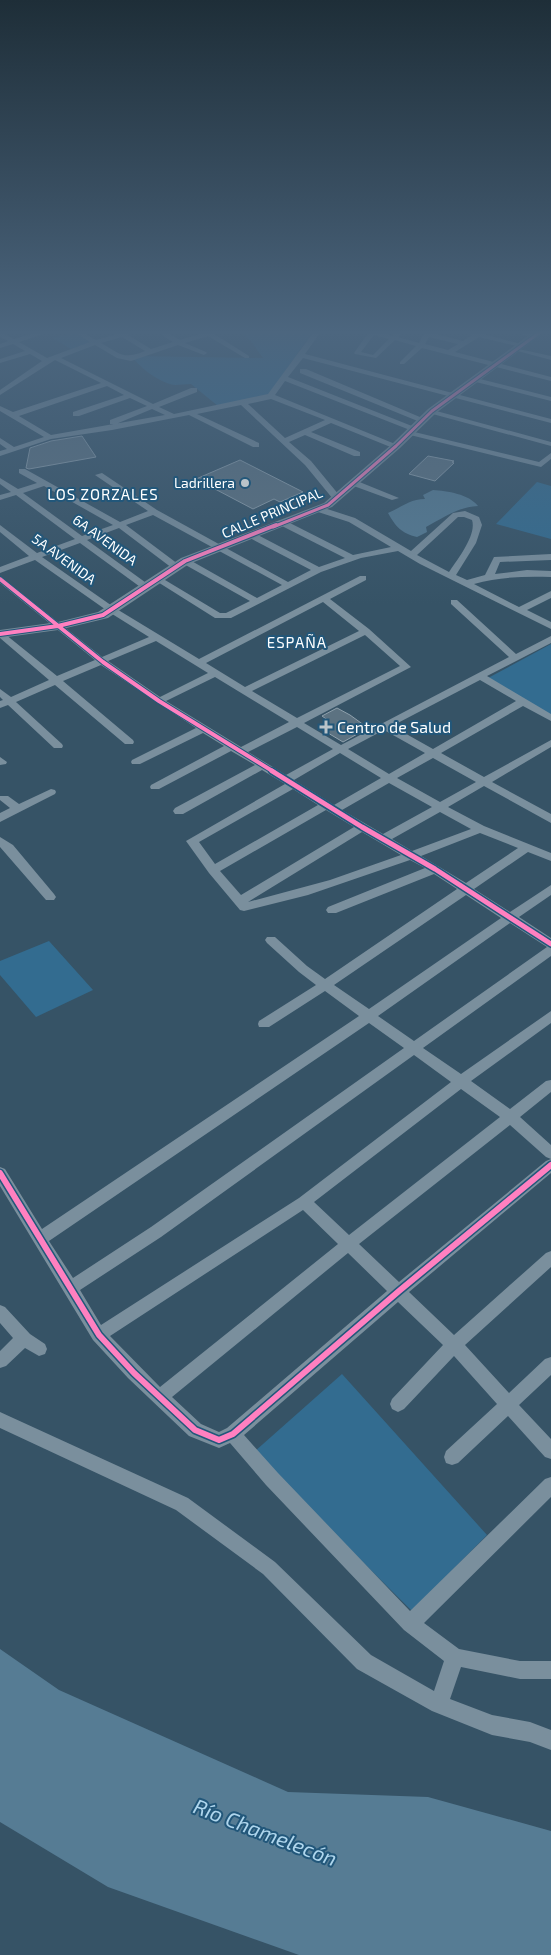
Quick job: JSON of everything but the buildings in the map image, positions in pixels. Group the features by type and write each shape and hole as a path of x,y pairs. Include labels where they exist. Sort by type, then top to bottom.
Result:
{"street":[{"path":"22,421 50,437"},
{"path":"0,454 50,437 148,421"},
{"path":"207,421 256,445"},
{"path":"263,421 308,463 336,497"},
{"path":"284,441 328,421"},
{"path":"334,421 396,446"},
{"path":"390,421 411,430 541,465 551,455"},
{"name":"CALLE PRINCIPAL","path":"0,633 58,626 92,619 112,610 180,563 328,505 422,421"},
{"path":"469,421 551,444"},
{"path":"305,432 357,454"},
{"path":"0,440 14,450"},
{"path":"22,471 120,525 180,563 256,601"},
{"path":"99,475 154,512 288,585"},
{"name":"6A AVENIDA","path":"0,480 146,587"},
{"path":"0,498 45,483"},
{"path":"354,483 395,498"},
{"path":"318,508 352,520 451,576 551,626"},
{"path":"0,570 154,512"},
{"path":"412,555 456,515 465,514 476,519 478,525 472,543 451,576"},
{"path":"283,523 352,558"},
{"name":"5A AVENIDA","path":"0,528 35,556 112,610 388,778 480,829 551,857"},
{"path":"251,536 318,570"},
{"path":"157,579 218,616 228,616 318,570 334,567 352,558 400,548"},
{"path":"489,577 497,560 551,557"},
{"path":"468,583 489,577 528,573 551,574"},
{"path":"199,663 363,578"},
{"path":"0,579 103,662 159,701 362,827 435,869 551,944"},
{"path":"520,610 551,594"},
{"path":"155,787 295,722 406,667 366,631 324,599"},
{"path":"454,602 515,658"},
{"path":"245,691 366,631"},
{"path":"0,633 129,742"},
{"path":"5,703 103,662 156,637"},
{"path":"480,829 410,856 288,898 244,906 213,870 192,841 290,782 340,749 551,639"},
{"path":"159,701 216,673"},
{"path":"480,676 551,718"},
{"path":"0,692 5,703 58,746"},
{"path":"213,870 388,778 522,702"},
{"path":"384,726 551,818"},
{"path":"136,762 204,728"},
{"path":"384,839 551,743"},
{"path":"178,811 262,765"},
{"path":"0,818 51,792"},
{"path":"4,798 18,809"},
{"path":"540,812 551,806"},
{"path":"239,902 362,827"},
{"path":"0,841 50,897"},
{"path":"264,1024 325,985 526,848"},
{"path":"332,910 435,869"},
{"path":"40,1239 370,1016 551,888"},
{"path":"271,940 303,969 509,1116 551,1153"},
{"path":"70,1288 156,1232 551,950"},
{"path":"99,1335 304,1202 460,1082 551,1016"},
{"path":"160,1397 348,1244 551,1085"},
{"path":"0,1173 99,1335 195,1430 219,1440 233,1434 399,1291 551,1165"},
{"path":"304,1202 454,1345 551,1451"},
{"path":"398,1404 454,1345 551,1258"},
{"path":"0,1312 24,1339 39,1349"},
{"path":"0,1361 24,1339"},
{"path":"452,1457 551,1364"},
{"path":"0,1420 182,1504 269,1568 364,1662 439,1704 492,1725 530,1732 551,1740"},
{"path":"233,1434 272,1479 410,1624 455,1657 520,1670 551,1670"},
{"path":"410,1624 551,1485"},
{"path":"439,1704 455,1657"}],"shaded area":[{"path":"537,482 551,486 551,539 496,524"},
{"path":"551,644 551,715 488,678"},
{"path":"49,941 93,990 36,1017 0,975 0,961"},
{"path":"342,1374 487,1535 412,1611 253,1453"}],"water":[{"path":"433,490 451,492 463,496 478,506 464,508 451,514 426,527 427,532 417,537 407,534 400,529 388,513 410,502 425,499 423,495"},
{"name":"Río Chamelecón","path":"0,1649 59,1690 288,1792 428,1797 551,1831 551,1955 299,1955 108,1887 0,1822"}],"cycle path":[{"path":"0,634 58,626 103,615 185,561 328,505 421,421"},
{"path":"0,579 103,662 159,701 362,827 435,869 551,944"},
{"path":"0,1173 99,1335 134,1373 195,1430 219,1440 233,1434 399,1291 551,1165"}],"place":[{"name":"Ladrillera","path":"245,483"},
{"name":"Centro de Salud","path":"326,727"}],"district":[{"name":"LOS ZORZALES","path":"103,495"},
{"name":"ESPAÑA","path":"297,643"}]}
